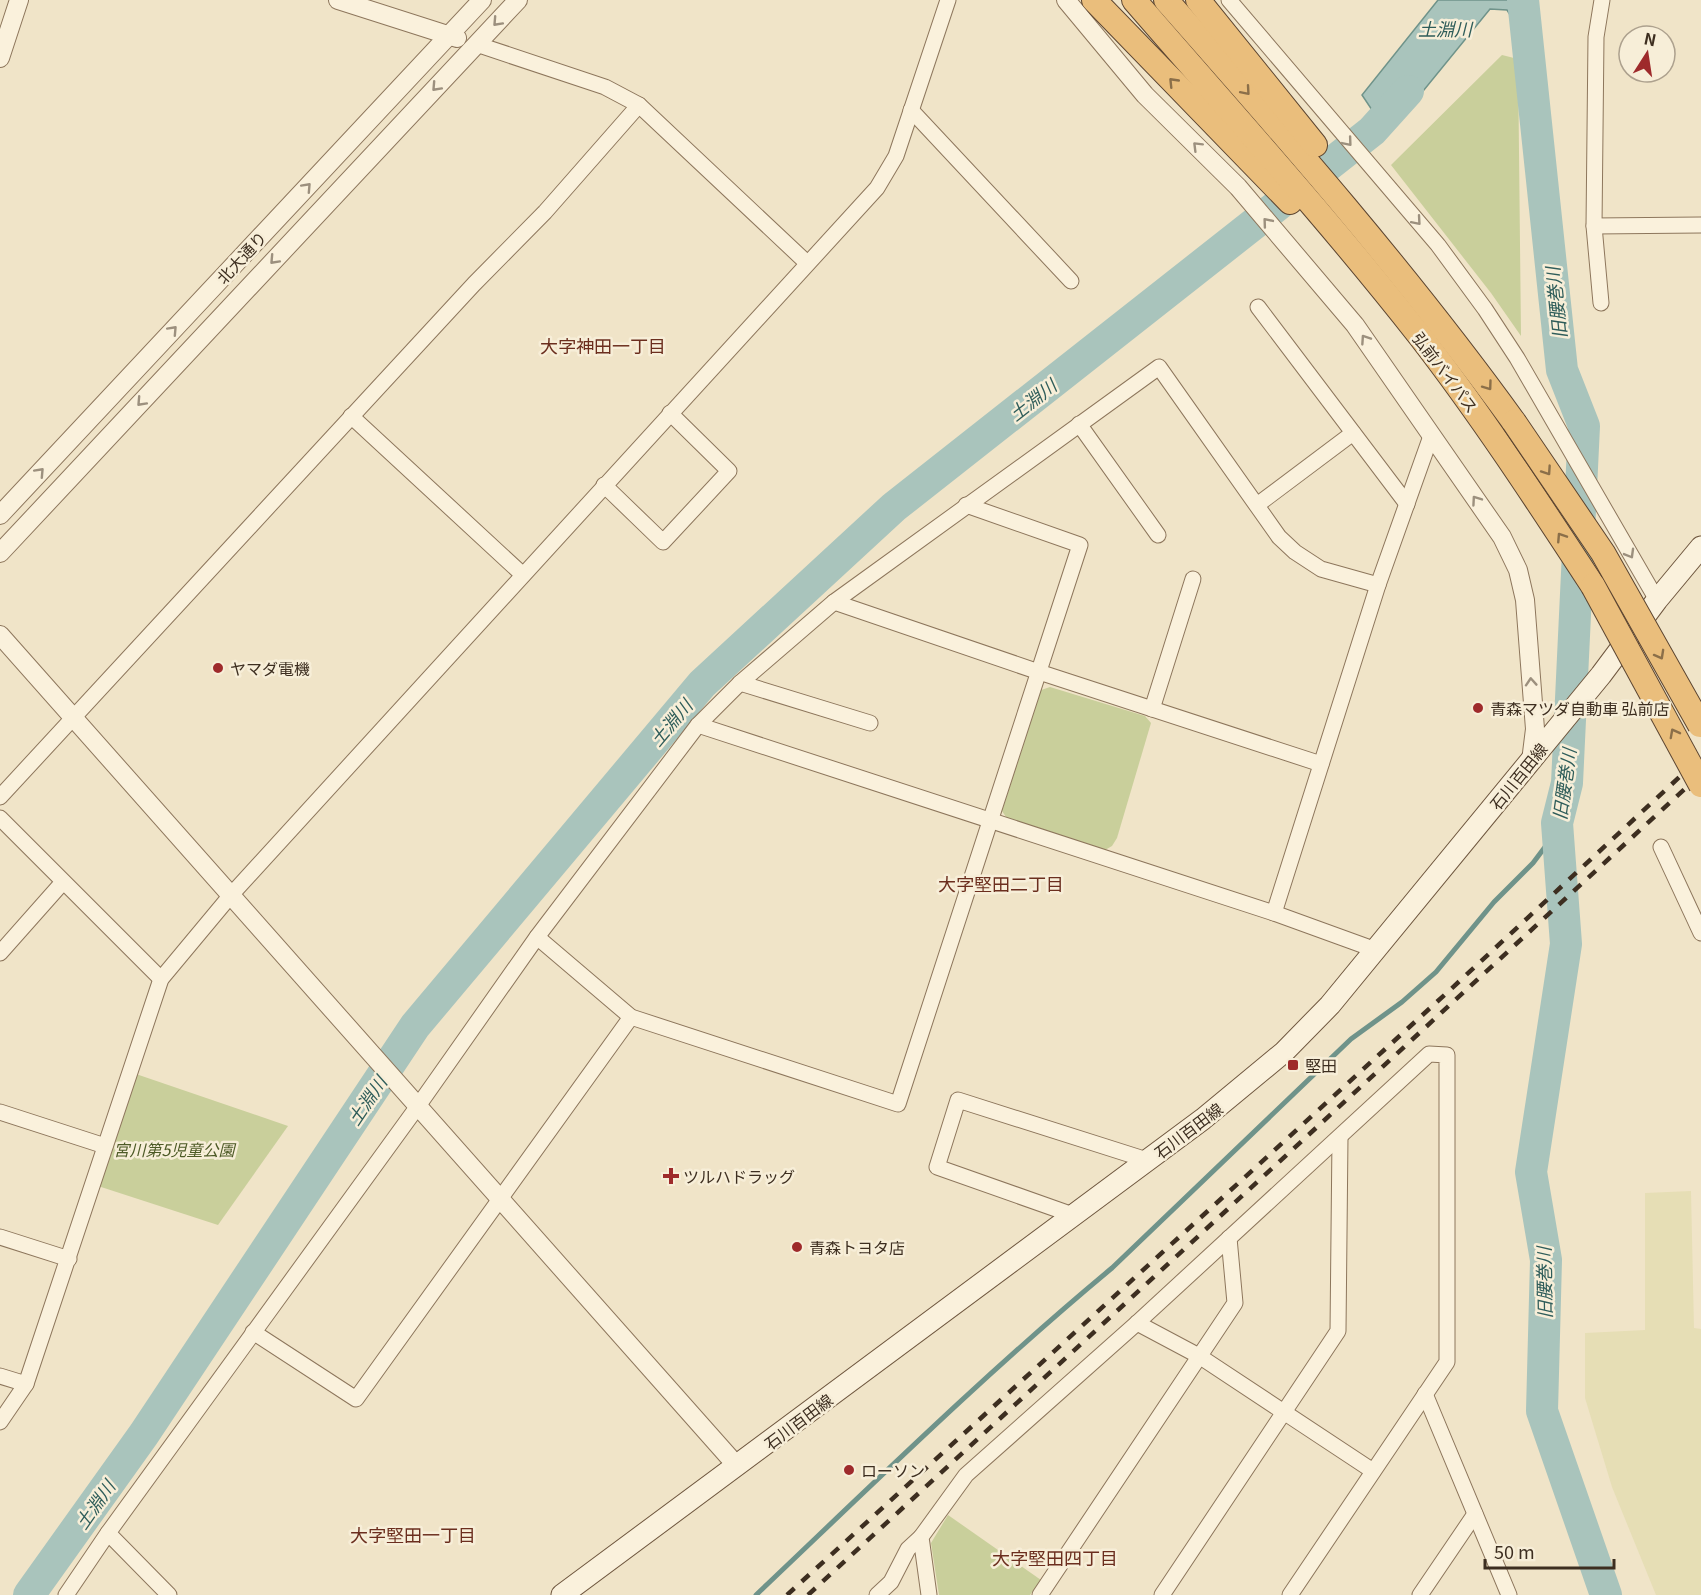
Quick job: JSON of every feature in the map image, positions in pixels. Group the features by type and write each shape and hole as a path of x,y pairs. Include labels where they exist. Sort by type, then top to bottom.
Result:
{"highway":[{"path":"1094,0 1263,162"},
{"path":"1134,0 1263,162"},
{"path":"1166,0 1295,133"},
{"path":"1198,0 1295,133"},
{"name":"弘前バイパス","path":"1295,133 1353,204 1514,422 1603,553 1701,728"},
{"name":"弘前バイパス","path":"1263,162 1406,319 1467,400 1593,586 1701,785"}],"main road":[{"name":"石川百田線","path":"562,1595 1148,1160 1247,1084 1284,1052 1330,1005 1376,950 1595,682 1657,600 1701,547"}],"street":[{"path":"0,58 19,0"},
{"path":"338,0 605,87 639,105 807,263"},
{"name":"北大通り","path":"0,515 482,0"},
{"path":"0,553 518,0"},
{"path":"0,1422 26,1384 161,979 231,895 877,188 896,156 948,0"},
{"path":"1066,0 1146,95 1238,187 1355,325 1502,537 1518,570 1526,600 1535,729 1531,761"},
{"path":"1229,0 1438,245 1485,309 1517,358 1657,600"},
{"path":"1601,303 1594,226 1596,37 1602,0"},
{"path":"0,797 351,416 474,284 545,212 639,105"},
{"path":"911,110 1071,281"},
{"path":"1594,226 1701,225"},
{"path":"1258,307 1407,504"},
{"path":"66,1595 415,1102 698,725 740,683 834,602 1159,366 1280,537 1295,552 1321,569 1378,585"},
{"path":"604,485 663,542 729,471 670,413"},
{"path":"351,416 523,575"},
{"path":"1079,424 1158,535"},
{"path":"1257,505 1353,433"},
{"path":"1274,913 1378,585 1431,436"},
{"path":"537,937 631,1017 898,1104 1080,545 966,505"},
{"path":"1152,709 1193,579"},
{"path":"834,602 1321,764"},
{"path":"0,635 737,1466"},
{"path":"740,683 870,723"},
{"path":"698,725 992,819 1274,913 1376,950"},
{"path":"0,818 161,979"},
{"path":"1661,847 1701,933"},
{"path":"0,953 63,882"},
{"path":"253,1332 356,1399 631,1017"},
{"path":"877,1595 891,1582 908,1549 921,1538 966,1475 1137,1323 1429,1054 1447,1054 1447,1362 1290,1595"},
{"path":"1074,1215 937,1167 958,1100 1148,1160"},
{"path":"0,1112 105,1146"},
{"path":"1162,1595 1338,1331 1340,1137"},
{"path":"0,1237 69,1259"},
{"path":"1040,1595 1235,1303 1229,1238"},
{"path":"1137,1323 1199,1356 1373,1471"},
{"path":"0,1376 26,1384"},
{"path":"1425,1394 1509,1595"},
{"path":"1420,1595 1475,1514"},
{"path":"108,1533 169,1595"},
{"path":"921,1538 929,1595"}],"shaded area":[{"path":"1691,1191 1694,1328 1701,1329 1701,1595 1656,1595 1612,1487 1585,1398 1585,1333 1645,1330 1645,1193"}],"green space":[{"path":"1502,55 1518,59 1521,336 1491,293 1391,165"},
{"path":"1050,687 1145,716 1151,723 1117,838 1112,846 1105,850 1008,820 1002,811 1041,690"},
{"name":"宮川第5児童公園","path":"136,1074 288,1126 218,1225 98,1186"},
{"path":"948,1515 1041,1580 1030,1595 939,1595 931,1543"}],"water":[{"name":"土淵川","path":"1438,0 1526,0 1524,37 1507,10 1490,9 1388,134 1362,95"}],"waterway":[{"name":"旧腰巻川","path":"1523,0 1562,370 1584,426 1567,783 1557,823 1566,944 1531,1172 1546,1260 1542,1411 1606,1595"},
{"name":"土淵川","path":"29,1595 144,1434 415,1026 702,684 894,507 1372,131 1408,91"},
{"path":"756,1595 976,1387 1112,1268 1351,1039 1402,1002 1436,972 1494,902 1533,863 1545,847 1557,823"}],"railway":[{"path":"787,1595 1451,989 1701,757"},
{"path":"808,1595 1701,774"}],"place":[{"name":"ヤマダ電機","path":"218,668"},
{"name":"青森マツダ自動車 弘前店","path":"1478,708"},
{"name":"堅田","path":"1293,1065"},
{"name":"ツルハドラッグ","path":"671,1176"},
{"name":"青森トヨタ店","path":"797,1247"},
{"name":"ローソン","path":"849,1470"}],"district":[{"name":"大字神田一丁目","path":"603,345"},
{"name":"大字堅田二丁目","path":"1001,883"},
{"name":"大字堅田一丁目","path":"413,1534"},
{"name":"大字堅田四丁目","path":"1055,1557"}]}
